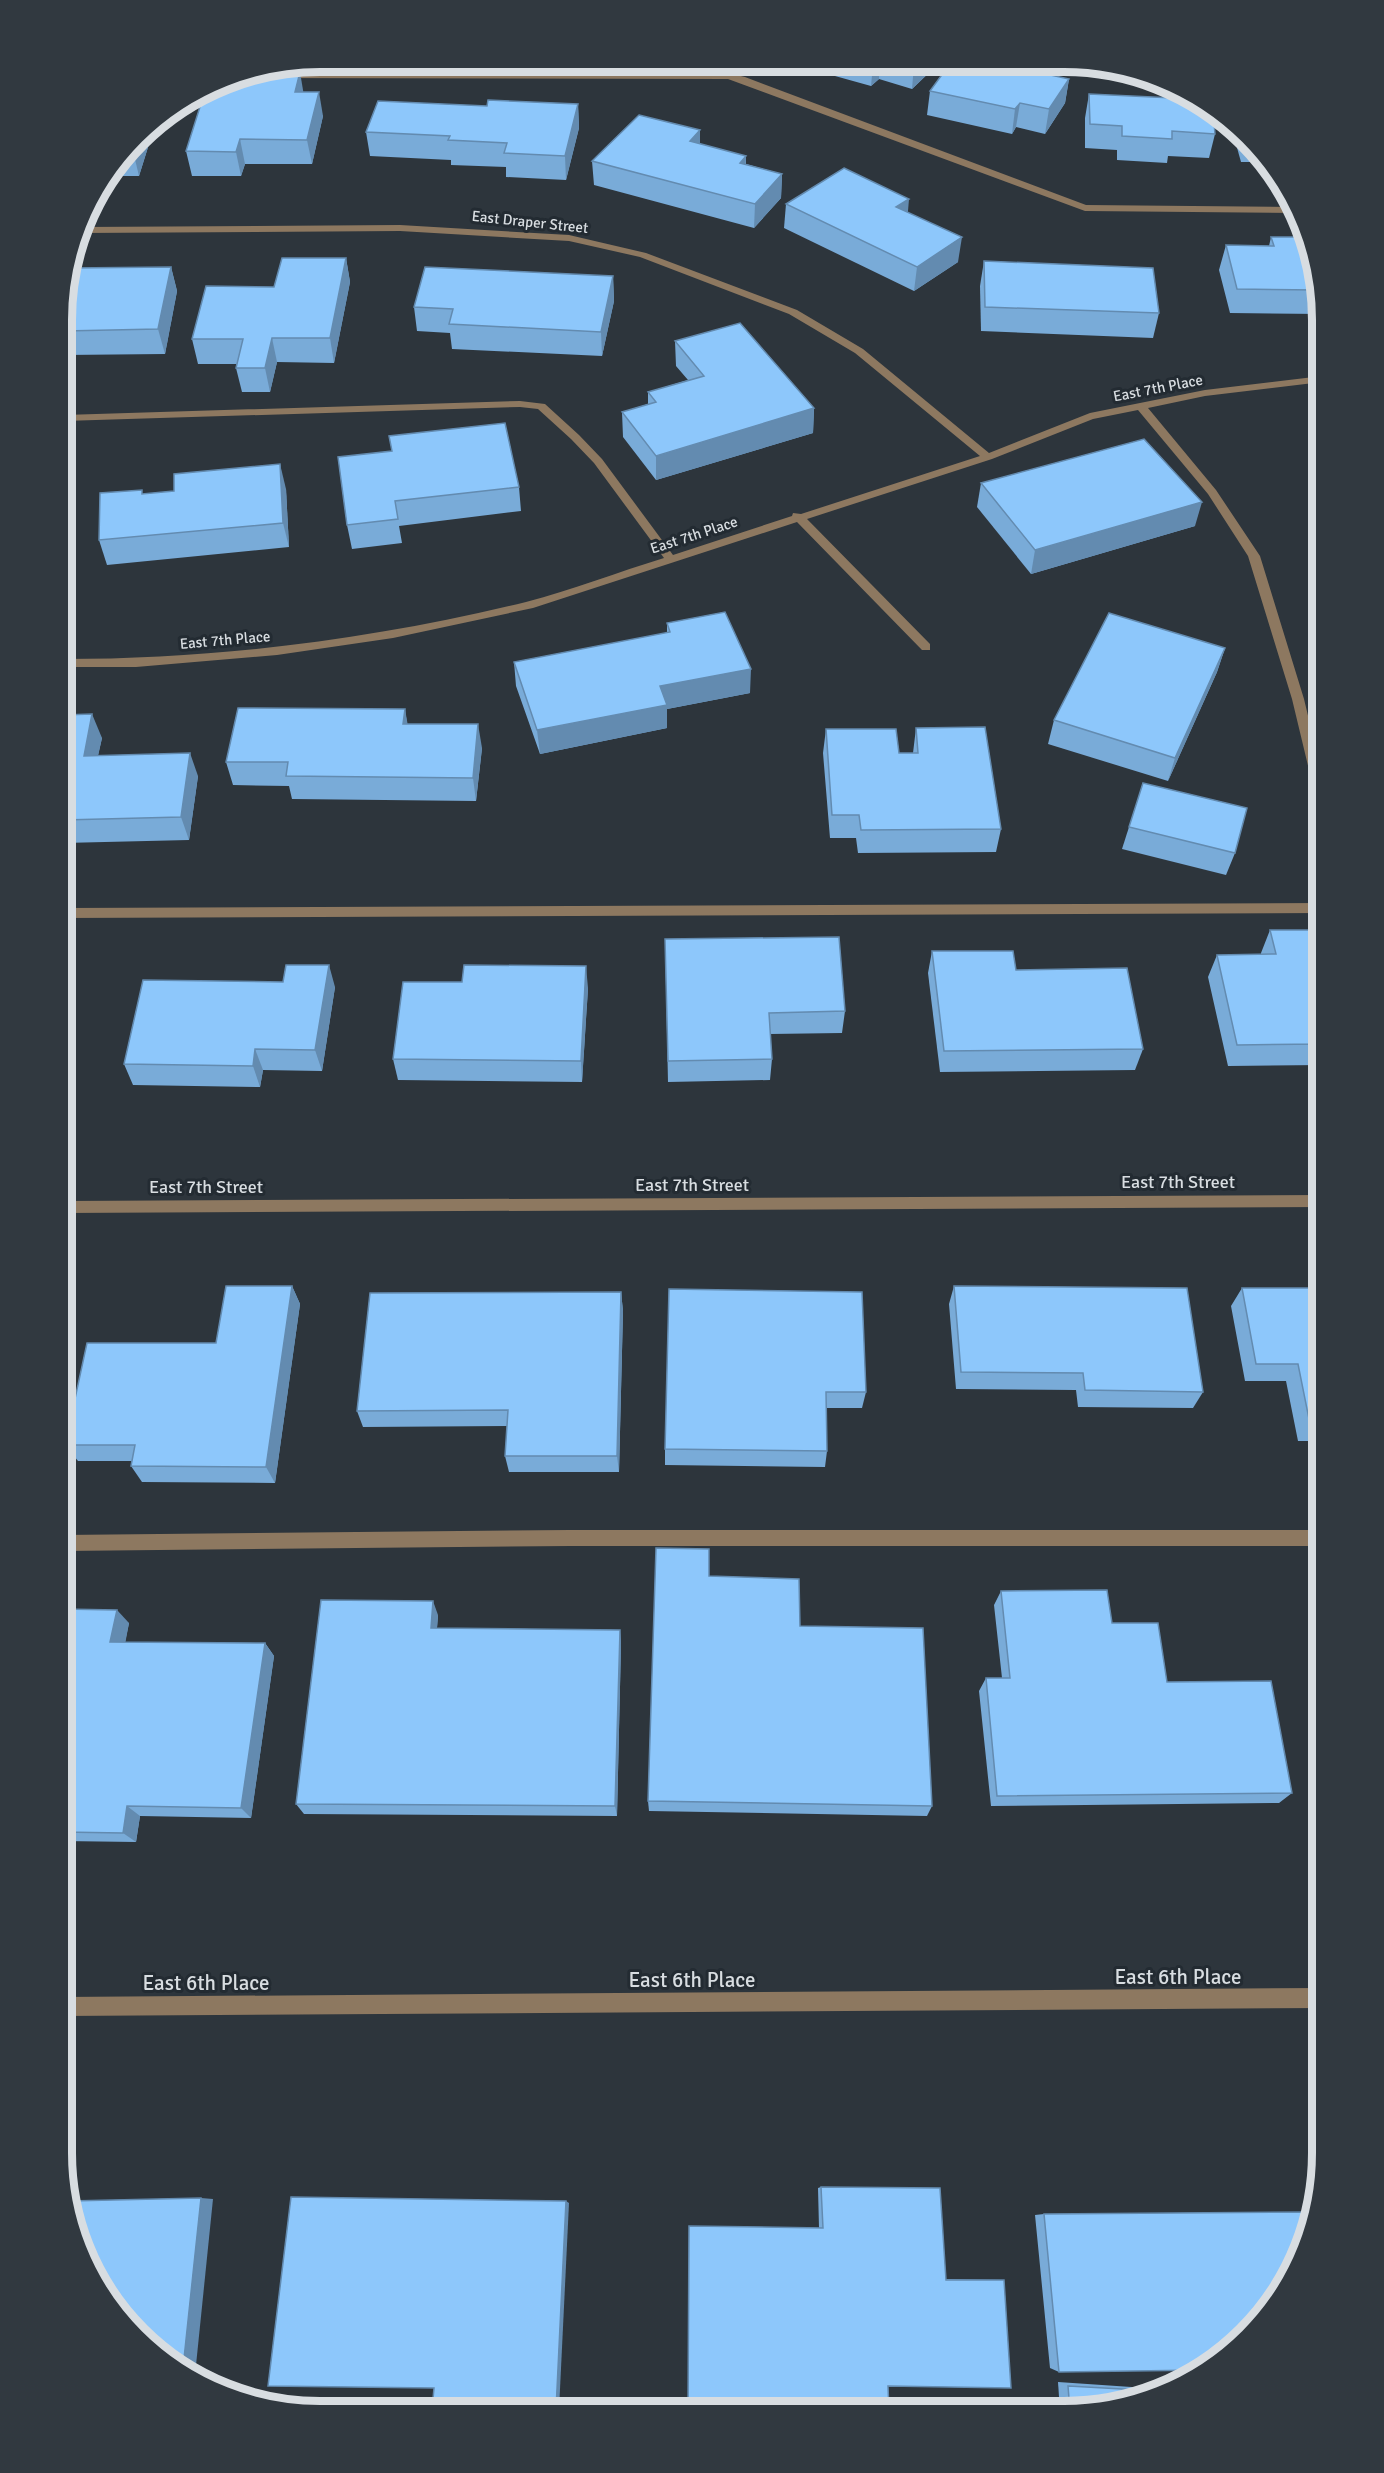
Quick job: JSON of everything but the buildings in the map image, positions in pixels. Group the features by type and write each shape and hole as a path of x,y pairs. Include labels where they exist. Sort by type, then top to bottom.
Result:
{"street":[{"path":"272,77 728,76 742,79 1084,208 1286,210"},
{"name":"East Draper Street","path":"89,230 400,228 569,238 643,255 793,312 859,351 988,457"},
{"name":"East 7th Place","path":"72,663 136,663 277,651 393,634 529,605 797,516 988,457 1090,416 1205,393 1312,380"},
{"path":"72,418 520,404 541,406 554,415 598,461 670,558"},
{"path":"1141,406 1212,492 1254,556 1298,699 1312,757"},
{"path":"797,516 926,647"},
{"path":"72,913 1312,908"},
{"name":"East 7th Street","path":"72,1207 1312,1201"},
{"path":"72,1544 570,1538 1312,1538"},
{"name":"East 6th Place","path":"72,2007 1312,1998"}]}
